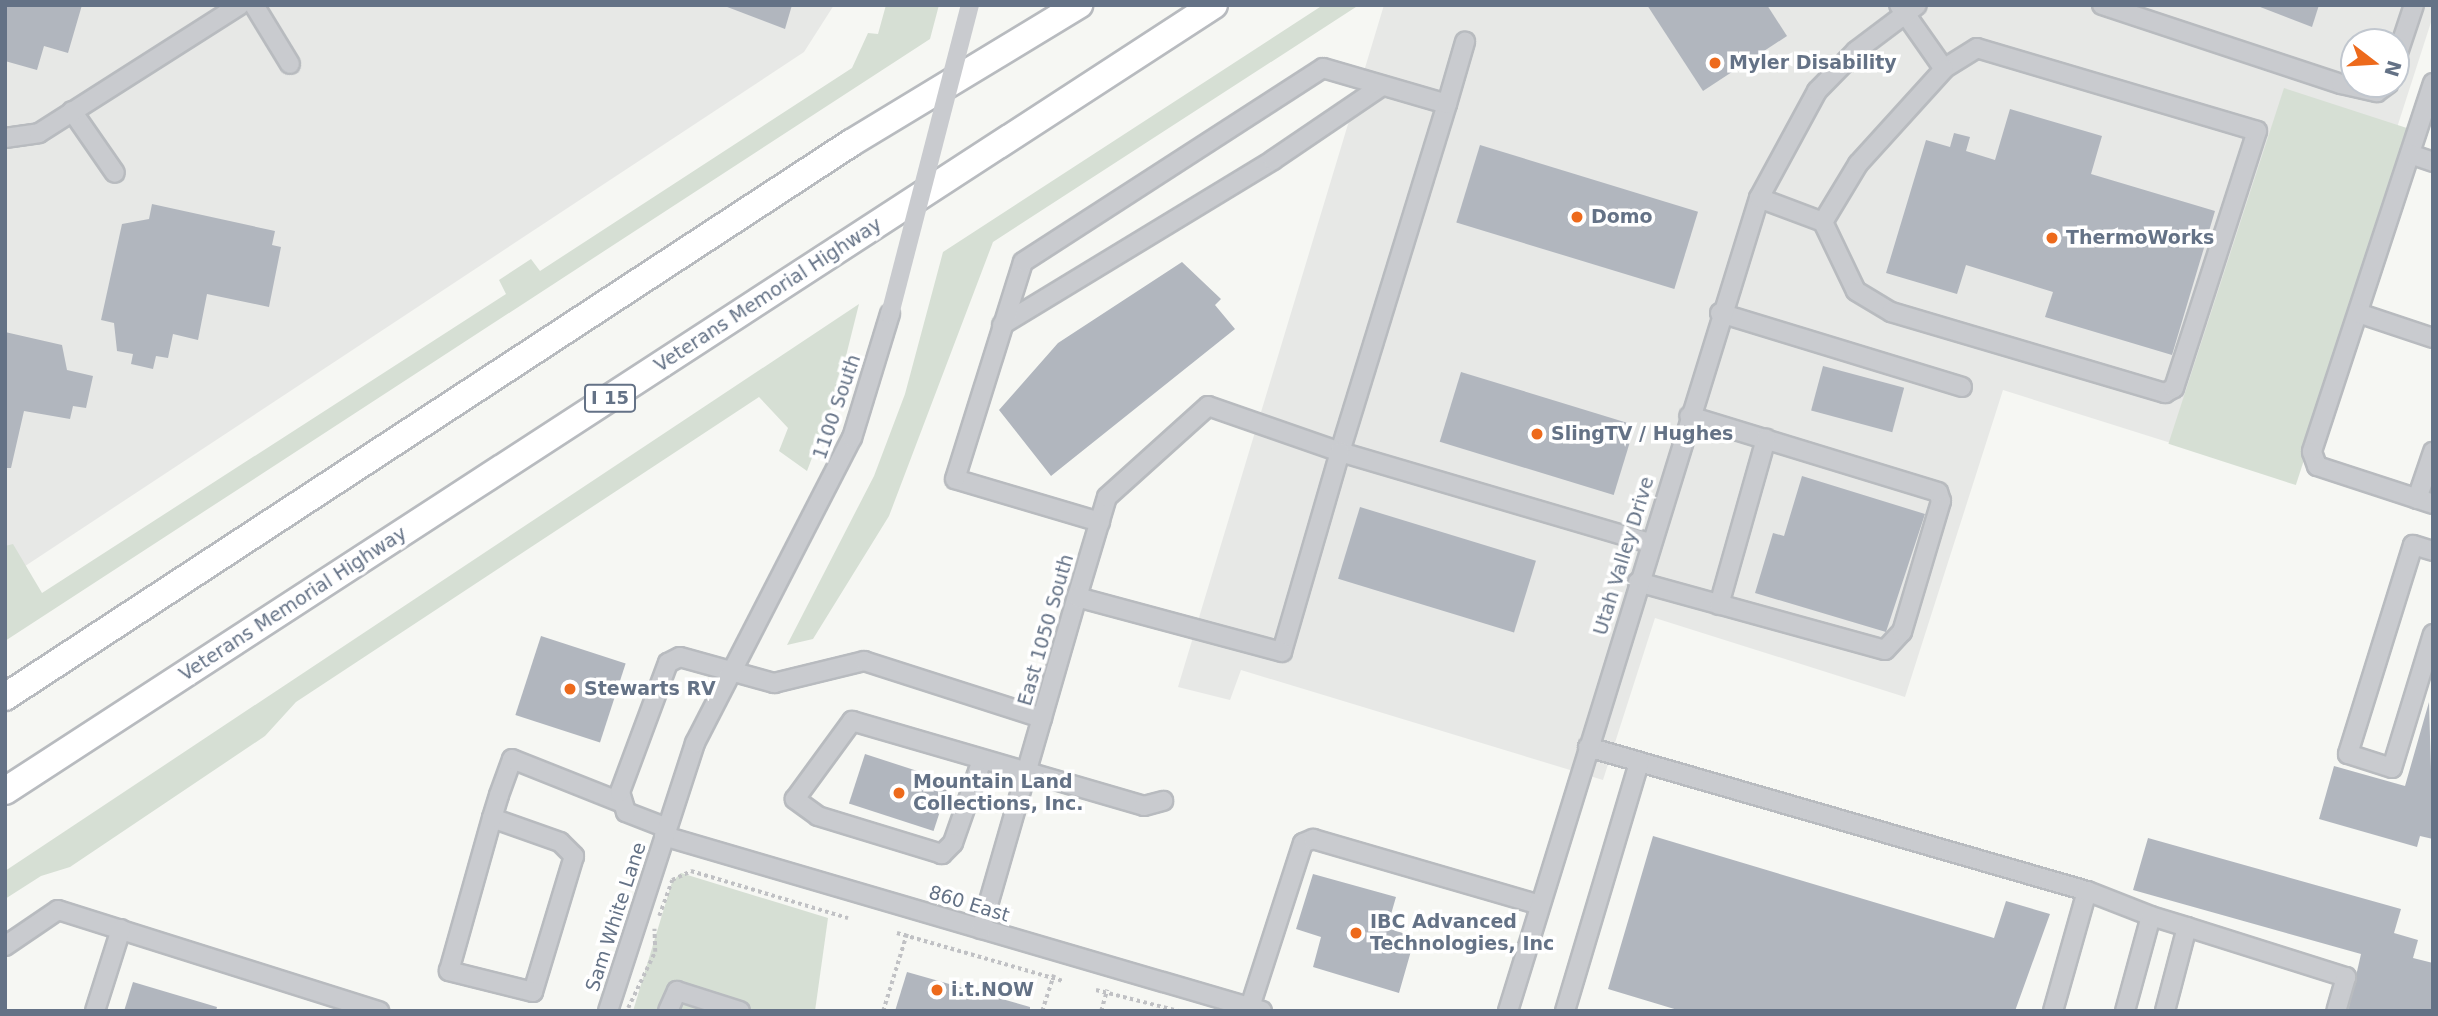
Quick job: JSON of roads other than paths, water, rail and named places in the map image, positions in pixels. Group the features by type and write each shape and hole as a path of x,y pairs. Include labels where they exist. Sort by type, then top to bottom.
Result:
{"highway":[{"path":"5,697 851,142 1079,5"},
{"name":"Veterans Memorial Highway","path":"5,791 1214,5"}],"street":[{"path":"5,138 38,133 240,5"},
{"path":"254,5 290,64"},
{"name":"1100 South","path":"665,832 695,743 852,438 890,314 970,5"},
{"path":"2102,5 2340,84"},
{"path":"2406,28 2414,5"},
{"path":"1908,8 1944,69"},
{"name":"Utah Valley Drive","path":"1508,1011 1720,313 1759,198 1817,91 1908,8"},
{"path":"1077,597 1282,652 1465,42"},
{"path":"1759,198 1822,222 1856,291 1891,312 2165,393 2174,388 2257,131 1977,48 1944,69 1858,164 1822,222"},
{"path":"1100,522 955,479 1023,262 1173,161 1323,68 1447,104"},
{"path":"2433,83 2312,452 2317,466 2425,502 2433,452"},
{"path":"1002,325 1250,175 1382,86"},
{"path":"72,111 115,173"},
{"path":"2410,154 2433,162"},
{"path":"1720,313 1962,387"},
{"path":"2358,313 2433,338"},
{"name":"East 1050 South","path":"981,929 1107,497 1208,406 1340,452"},
{"path":"1638,582 1885,650 1902,632 1941,501 1930,485 1689,416"},
{"path":"1719,605 1766,439"},
{"path":"1340,452 1650,542"},
{"path":"2433,551 2413,545 2348,754 2392,768 2433,634"},
{"path":"620,802 668,663 696,658 731,675 790,683 864,661 1042,718"},
{"path":"982,760 953,844 942,854 818,816 795,799 852,721 1144,806 1163,801"},
{"path":"1588,747 2087,891 2151,916 2346,977 2336,1011"},
{"name":"860 East","path":"492,818 512,759 620,802 626,812 665,832 981,929 1256,1009"},
{"path":"1565,1011 1639,762"},
{"path":"492,818 560,842 573,856 533,992 449,971 492,818"},
{"name":"Sam White Lane","path":"608,1011 665,832"},
{"path":"1256,1009 1303,843 1312,839 1540,905"},
{"path":"2053,1011 2087,891"},
{"path":"5,946 58,910 379,1011"},
{"path":"2124,1011 2151,916"},
{"path":"2165,1011 2188,928"},
{"path":"95,1011 121,929"},
{"path":"668,1011 677,991 740,1011"}],"place":[{"name":"Myler Disability","path":"1715,63"},
{"name":"Domo","path":"1577,217"},
{"name":"ThermoWorks","path":"2052,238"},
{"name":"SlingTV / Hughes","path":"1537,434"},
{"name":"Stewarts RV","path":"570,689"},
{"name":"Mountain Land Collections, Inc.","path":"899,793"},
{"name":"IBC Advanced Technologies, Inc","path":"1356,933"},
{"name":"i.t.NOW","path":"937,990"}]}
